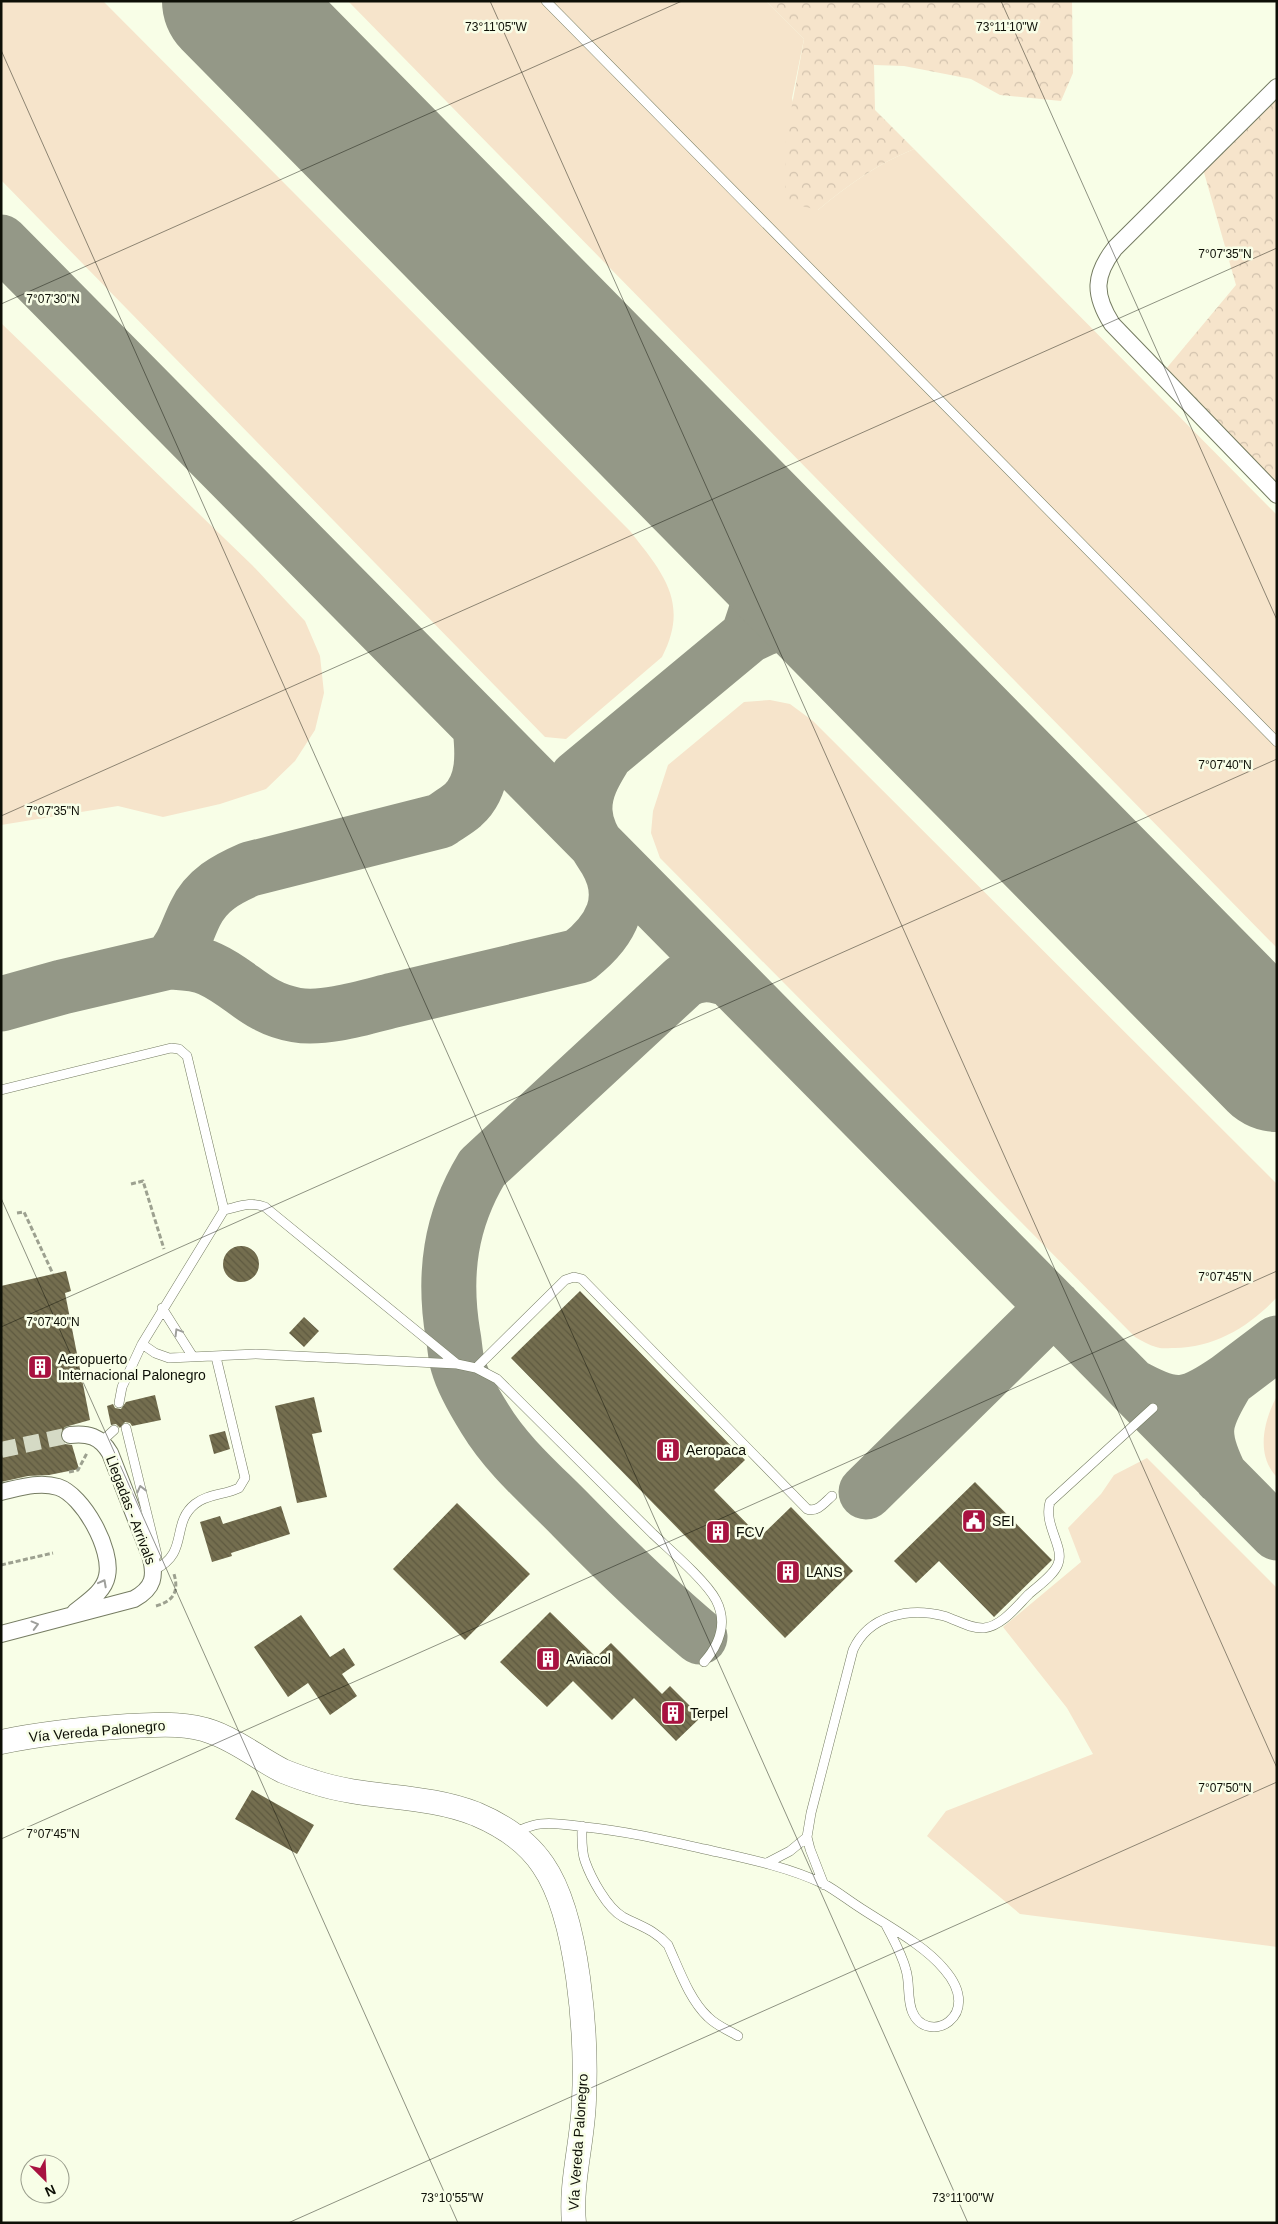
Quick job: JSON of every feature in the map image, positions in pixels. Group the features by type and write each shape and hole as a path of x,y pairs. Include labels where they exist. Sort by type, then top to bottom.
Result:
{"street":[{"path":"1277,87 1115,248 1103,263 1097,290 1102,309 1112,324 1277,495"},
{"name":"Llegadas - Arrivals","path":"1,1634 134,1599 143,1594 149,1587 154,1570 110,1453 108,1436 70,1435"},
{"path":"1,1492 44,1484 58,1487 78,1500 87,1511 105,1554 107,1576 103,1587 69,1616"},
{"name":"Vía Vereda Palonegro","path":"1,1742 54,1733 102,1728 170,1724 193,1726 215,1733 283,1771 315,1782 357,1794 417,1798 448,1805 496,1823 512,1834 542,1863 554,1883 564,1906 578,1986 583,2045 584,2100 574,2193 574,2223"}],"lane":[{"path":"546,1 1277,742"},
{"path":"1,1090 171,1048 179,1049 187,1056 224,1210 162,1308 142,1344 124,1380 119,1403"},
{"path":"224,1210 257,1204 265,1207 457,1364"},
{"path":"476,1368 565,1280 574,1277 582,1279 807,1509 812,1511 817,1509 832,1496"},
{"path":"162,1308 193,1357"},
{"path":"142,1344 155,1353 169,1358 288,1355 457,1364 476,1368 497,1379 683,1563 716,1600 721,1614 722,1630 713,1651 704,1662"},
{"path":"154,1570 164,1566 174,1556 185,1517 194,1504 239,1488 245,1478 216,1357"},
{"path":"824,1885 807,1837 811,1813 853,1650 866,1630 878,1622 908,1613 925,1612 984,1628 1003,1619 1058,1567 1060,1554 1047,1512 1050,1502 1153,1408"},
{"path":"126,1428 157,1554 154,1570"},
{"path":"512,1834 540,1824 622,1830 767,1863 824,1885 886,1925 931,1956 956,1984 959,2006 950,2022 942,2026 933,2027 925,2025 913,2015 910,2006 906,1970 886,1925"},
{"path":"582,1826 585,1861 605,1900 622,1916 661,1937 668,1946 696,2003 707,2017 717,2025 738,2036"},
{"path":"767,1863 790,1851 807,1837"}],"path":[{"path":"131,1184 143,1181 164,1249"},
{"path":"17,1213 24,1212 53,1274"},
{"path":"78,1470 88,1451"},
{"path":"1,1565 53,1553"}],"green space":[{"path":"1,1 103,1 630,531 662,575 673,604 670,638 662,657 566,739 545,737 1,180"},
{"path":"348,1 766,1 804,39 792,98 818,210 863,176 888,161 914,149 1277,515 1277,948"},
{"path":"766,1 1072,1 1073,73 1061,101 1000,95 971,79 904,66 874,65 875,110 914,149 888,161 863,176 818,210 785,202 786,138 804,39"},
{"path":"1277,87 1277,495 1160,376 1236,285 1201,162"},
{"path":"1,323 252,565 305,621 320,656 324,693 315,730 295,761 266,789 220,804 163,817 118,806 1,825"},
{"path":"770,700 790,704 813,721 1277,1184 1277,1297 1255,1318 1229,1334 1201,1345 1158,1348 1135,1337 660,858 651,833 653,811 668,765 744,702"},
{"path":"1277,1396 1277,1477 1270,1468 1266,1458 1264,1437 1268,1416"},
{"path":"1147,1458 1277,1588 1277,1947 1020,1914 927,1836 946,1811 1093,1754 1067,1708 1003,1627 1081,1562 1068,1528 1101,1494 1114,1475"}],"building":[{"path":"241,1246 248,1247 254,1251 258,1257 258,1271 254,1277 248,1281 241,1282 234,1281 228,1277 224,1271 223,1264 224,1257 228,1251 234,1247"},
{"name":"Aeropuerto Internacional Palonegro","path":"66,1271 71,1291 65,1293 90,1420 65,1427 60,1435 65,1444 72,1445 79,1469 1,1482 1,1286"},
{"path":"580,1291 745,1460 714,1490 760,1537 791,1507 853,1571 785,1638 511,1358"},
{"path":"304,1317 319,1331 304,1347 289,1333"},
{"path":"155,1395 161,1420 132,1426 130,1423 125,1422 120,1428 116,1424 111,1425 107,1406 113,1404 115,1408 121,1409 126,1402"},
{"path":"314,1397 322,1432 312,1434 327,1497 297,1503 275,1406"},
{"path":"225,1431 230,1449 214,1454 209,1435"},
{"name":"SEI","path":"975,1482 1052,1560 994,1617 939,1561 916,1583 894,1561"},
{"path":"457,1503 530,1574 465,1640 393,1569"},
{"path":"281,1506 290,1534 231,1553 232,1556 212,1562 200,1522 220,1516 223,1524"},
{"path":"550,1612 596,1657 611,1643 662,1694 670,1686 701,1717 676,1741 634,1698 612,1720 573,1681 547,1707 500,1662"},
{"path":"301,1615 330,1657 344,1648 355,1665 342,1674 357,1696 330,1715 308,1683 288,1697 254,1647"},
{"path":"252,1790 314,1825 297,1854 235,1819"}],"taxiway":[{"path":"1,242 1277,1533"},
{"path":"712,491 744,539 755,566 759,600 748,636 764,628 785,624 830,631 862,642"},
{"path":"577,778 748,636"},
{"path":"1,1004 62,987 169,962 182,944 195,914 205,898 225,881 250,869 440,821 463,805 475,788 479,778 482,758 480,727"},
{"path":"169,962 205,967 222,975 270,1007 282,1012 296,1015 320,1016 358,1009 579,956 600,936 608,925 616,901 613,874 589,831 585,811 588,788 606,754"},
{"path":"700,1637 651,1593 526,1471 494,1433 470,1393 457,1362 450,1313 449,1270 456,1228 471,1188 482,1168 684,981 701,975 718,976 730,980"},
{"path":"866,1492 1054,1307"},
{"path":"1228,1380 1277,1343"},
{"path":"1132,1386 1160,1399 1181,1402 1191,1401 1202,1396 1228,1380 1213,1406 1207,1427 1209,1449 1221,1477"}],"runway":[{"path":"231,1 1277,1063"}],"tunnel":[{"path":"1,1450 70,1435"}],"place":[{"name":"Aeropuerto Internacional Palonegro","path":"40,1367"},
{"name":"Aeropaca","path":"668,1450"},
{"name":"SEI","path":"974,1521"},
{"name":"FCV","path":"718,1532"},
{"name":"LANS","path":"788,1572"},
{"name":"Aviacol","path":"548,1659"},
{"name":"Terpel","path":"673,1713"}]}
